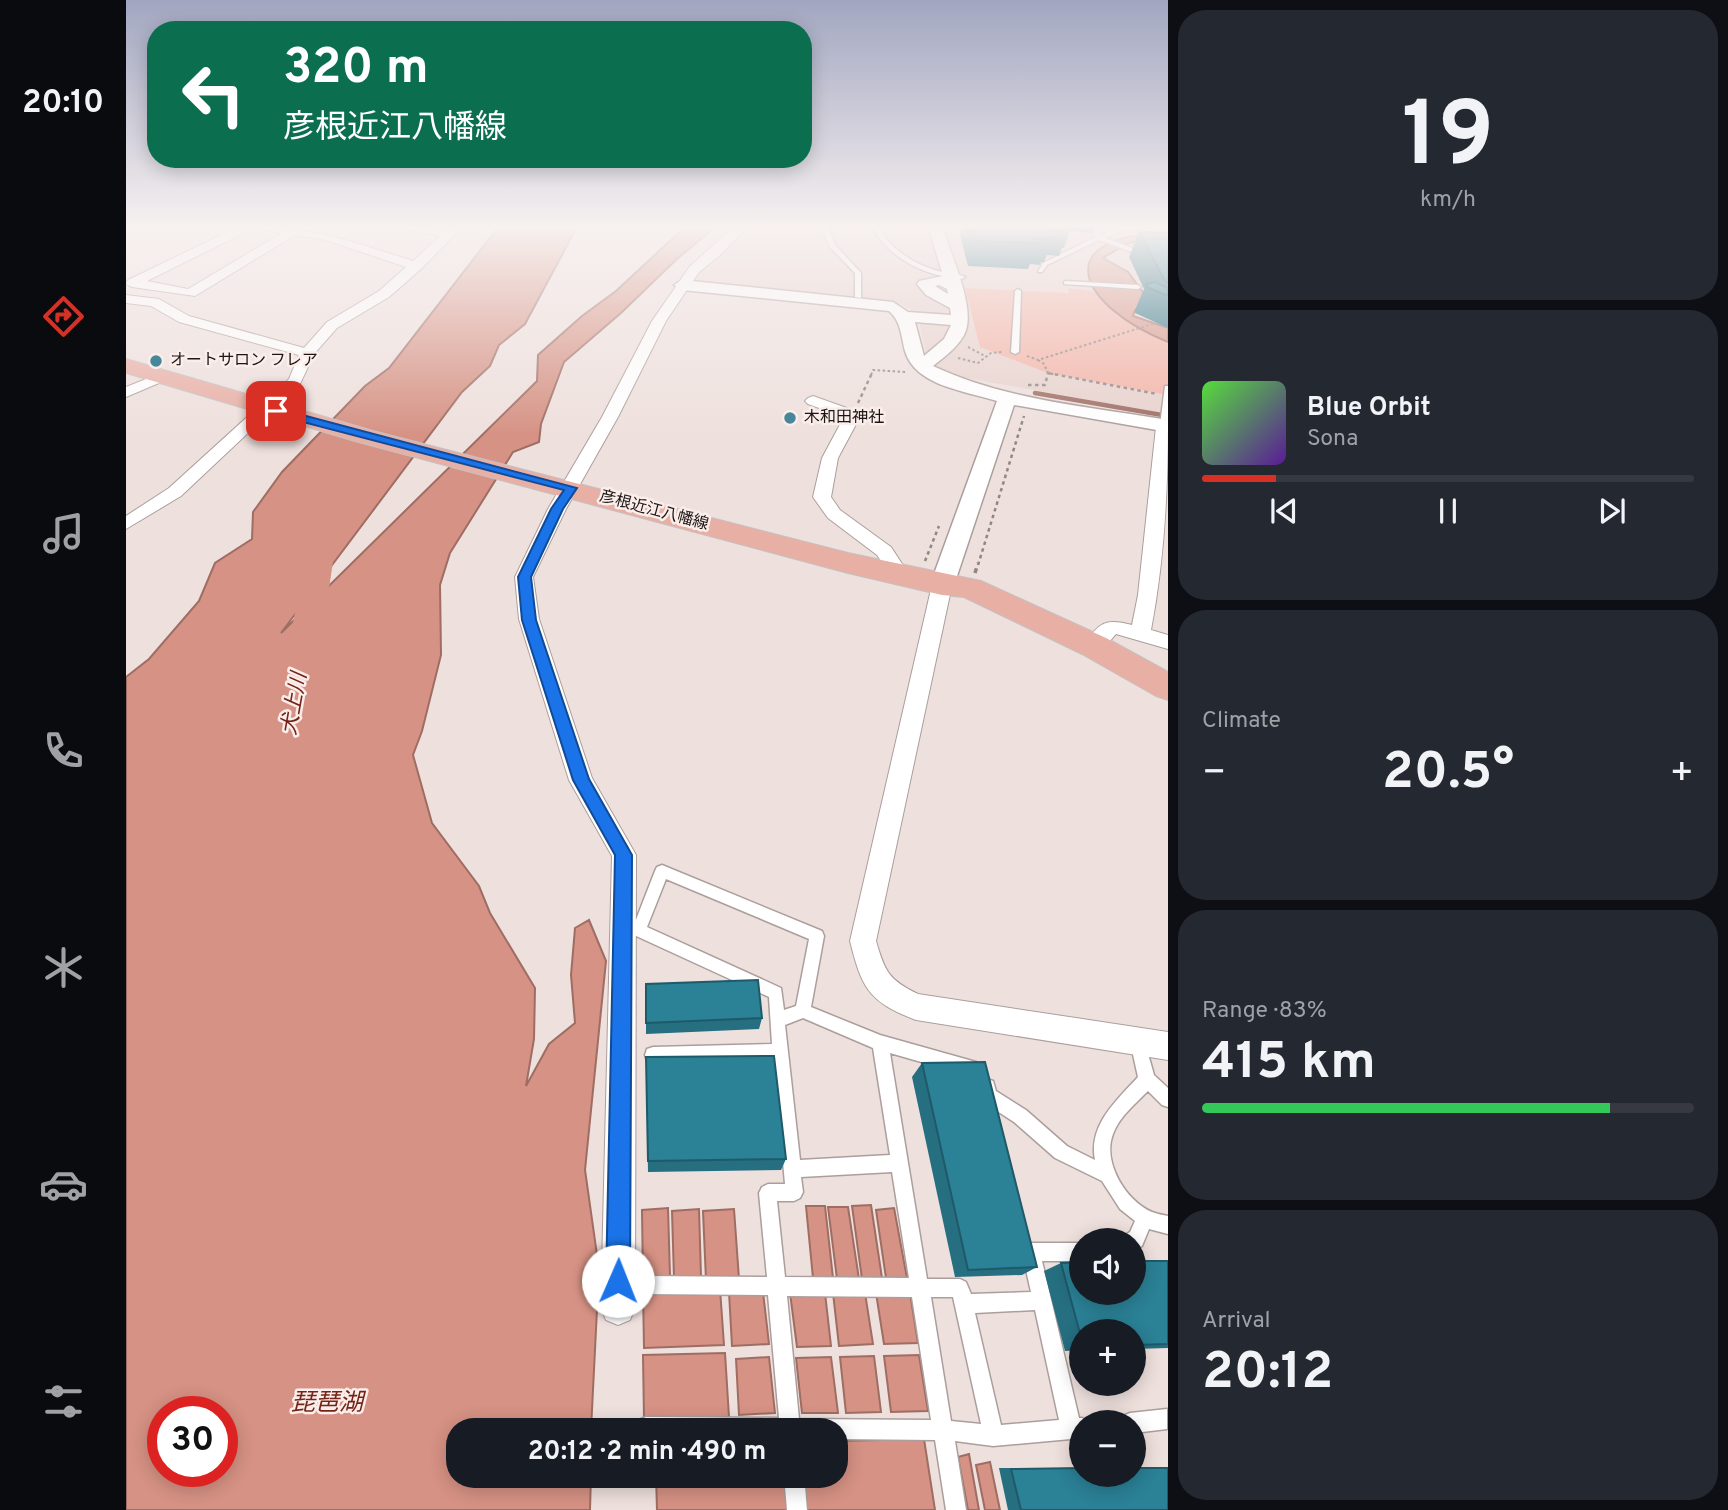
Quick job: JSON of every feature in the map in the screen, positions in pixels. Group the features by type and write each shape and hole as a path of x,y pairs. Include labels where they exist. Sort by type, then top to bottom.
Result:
{"main road":[{"name":"彦根近江八幡線","path":"126,366 269,410 901,576 956,587 1094,646 1168,687"}],"street":[{"path":"126,524 175,492 269,410 295,381 307,353 332,324 381,295"},
{"path":"618,1308 624,855 581,780 532,630 524,577 566,487 676,295"},
{"path":"764,295 883,304 900,311 905,317 916,362 927,371 1021,395 1166,419 1162,504 1140,635"},
{"path":"936,295 958,313"},
{"path":"927,371 924,364 948,345 958,332 956,295"},
{"path":"126,299 154,302 184,319 307,353"},
{"path":"905,317 958,313"},
{"path":"126,392 161,377"},
{"path":"1021,395 956,587 863,942 871,969 882,991 916,1007 1168,1046"},
{"path":"813,401 853,415 830,458 822,497 834,514 884,551 901,576"},
{"path":"1094,646 1112,626 1168,642"}],"lane":[{"path":"1015,352 1018,295"},
{"path":"1166,419 1167,392"},
{"path":"789,1418 768,1193 794,1192 776,993 639,930 662,870 817,936 803,1011"},
{"path":"777,1020 803,1011 880,1043 982,1072 996,1122"},
{"path":"1138,1041 1147,1079 1168,1099"},
{"path":"880,1043 956,1510"},
{"path":"653,1055 781,1052"},
{"path":"1147,1079 1106,1126 1101,1147 1106,1174 1124,1198 1145,1218 1168,1225"},
{"path":"989,1096 1020,1116 1061,1152 1106,1174"},
{"path":"792,1169 900,1163"},
{"path":"1141,1228 1145,1218"},
{"path":"1069,1251 1029,1246 1071,1410"},
{"path":"643,1285 776,1284 960,1288 993,1436"},
{"path":"964,1304 1041,1301"},
{"path":"1146,1421 1167,1419"},
{"path":"848,1429 943,1430 993,1436 1069,1429"},
{"path":"795,1488 797,1510"}],"path":[{"path":"1038,360 1168,320"},
{"path":"956,587 1021,395 1045,384 1048,373 1044,364 1038,360 1015,352 991,353 978,363 957,358"},
{"path":"853,415 873,370 927,371"},
{"path":"1048,373 1167,392"}],"shaded area":[{"path":"816,295 1168,295 1168,414 961,377 940,369 927,358 917,313 900,304"},
{"path":"967,295 1097,295 1127,321 1168,343 1168,395 1048,373 980,347"}],"water":[{"name":"琵琶湖","path":"445,295 540,295 525,324 499,345 490,366 462,392 281,633 537,381 538,355 610,295 639,295 564,362 541,424 539,442 513,452 450,553 440,585 441,655 422,731 413,755 432,823 479,886 490,913 535,988 534,1039 526,1086 549,1044 575,1023 571,975 575,928 589,920 606,961 585,1170 599,1269 592,1418 446,1418 446,1488 591,1488 590,1510 126,1510 126,677 149,659 199,601 215,563 252,539 253,512 282,472 365,386 389,368"},
{"path":"1098,295 1145,295 1151,303 1135,310 1133,316 1168,328 1168,342 1138,328 1114,311"},
{"path":"871,1205 882,1278 862,1279 852,1206"},
{"path":"806,1206 825,1206 833,1278 813,1278"},
{"path":"828,1207 848,1207 859,1279 837,1279"},
{"path":"668,1208 670,1276 643,1278 642,1210"},
{"path":"894,1208 907,1278 886,1278 876,1210"},
{"path":"699,1209 701,1276 674,1278 672,1211"},
{"path":"734,1209 739,1279 706,1280 703,1211"},
{"path":"720,1289 724,1345 644,1348 643,1291"},
{"path":"729,1292 763,1292 769,1344 732,1346"},
{"path":"790,1293 825,1293 831,1346 797,1347"},
{"path":"833,1293 865,1293 873,1344 839,1346"},
{"path":"876,1293 910,1293 918,1343 884,1344"},
{"path":"725,1353 729,1417 644,1418 643,1355"},
{"path":"919,1355 928,1411 891,1412 884,1356"},
{"path":"874,1356 881,1412 846,1413 840,1357"},
{"path":"769,1357 775,1413 739,1415 736,1359"},
{"path":"831,1357 838,1413 802,1413 796,1358"},
{"path":"924,1439 935,1510 805,1510 802,1488 848,1488 848,1441"},
{"path":"969,1454 979,1510 968,1510 958,1457"},
{"path":"990,1462 1000,1510 985,1510 976,1465"},
{"path":"656,1488 787,1488 788,1510 657,1510"}],"building":[{"path":"758,980 762,1018 646,1023 646,984"},
{"path":"774,1056 786,1159 648,1161 646,1057"},
{"path":"985,1062 1037,1267 968,1270 922,1063"},
{"path":"1146,1261 1168,1261 1168,1344 1146,1345 1146,1319 1076,1319 1072,1305 1146,1305"},
{"path":"1061,1263 1069,1263 1069,1293"},
{"path":"1069,1468 1069,1487 1146,1487 1146,1468 1168,1468 1168,1510 1021,1510 1011,1469"}],"waterway":[{"path":"1035,393 1168,416"},
{"name":"犬上川","path":"304,649 320,555 326,543"}],"place":[{"name":"オートサロン フレア","path":"156,361"},
{"name":"木和田神社","path":"790,418"}],"route":[{"path":"276,411 571,488 557,509 524,577 529,620 581,780 624,855 618,1281"}]}
